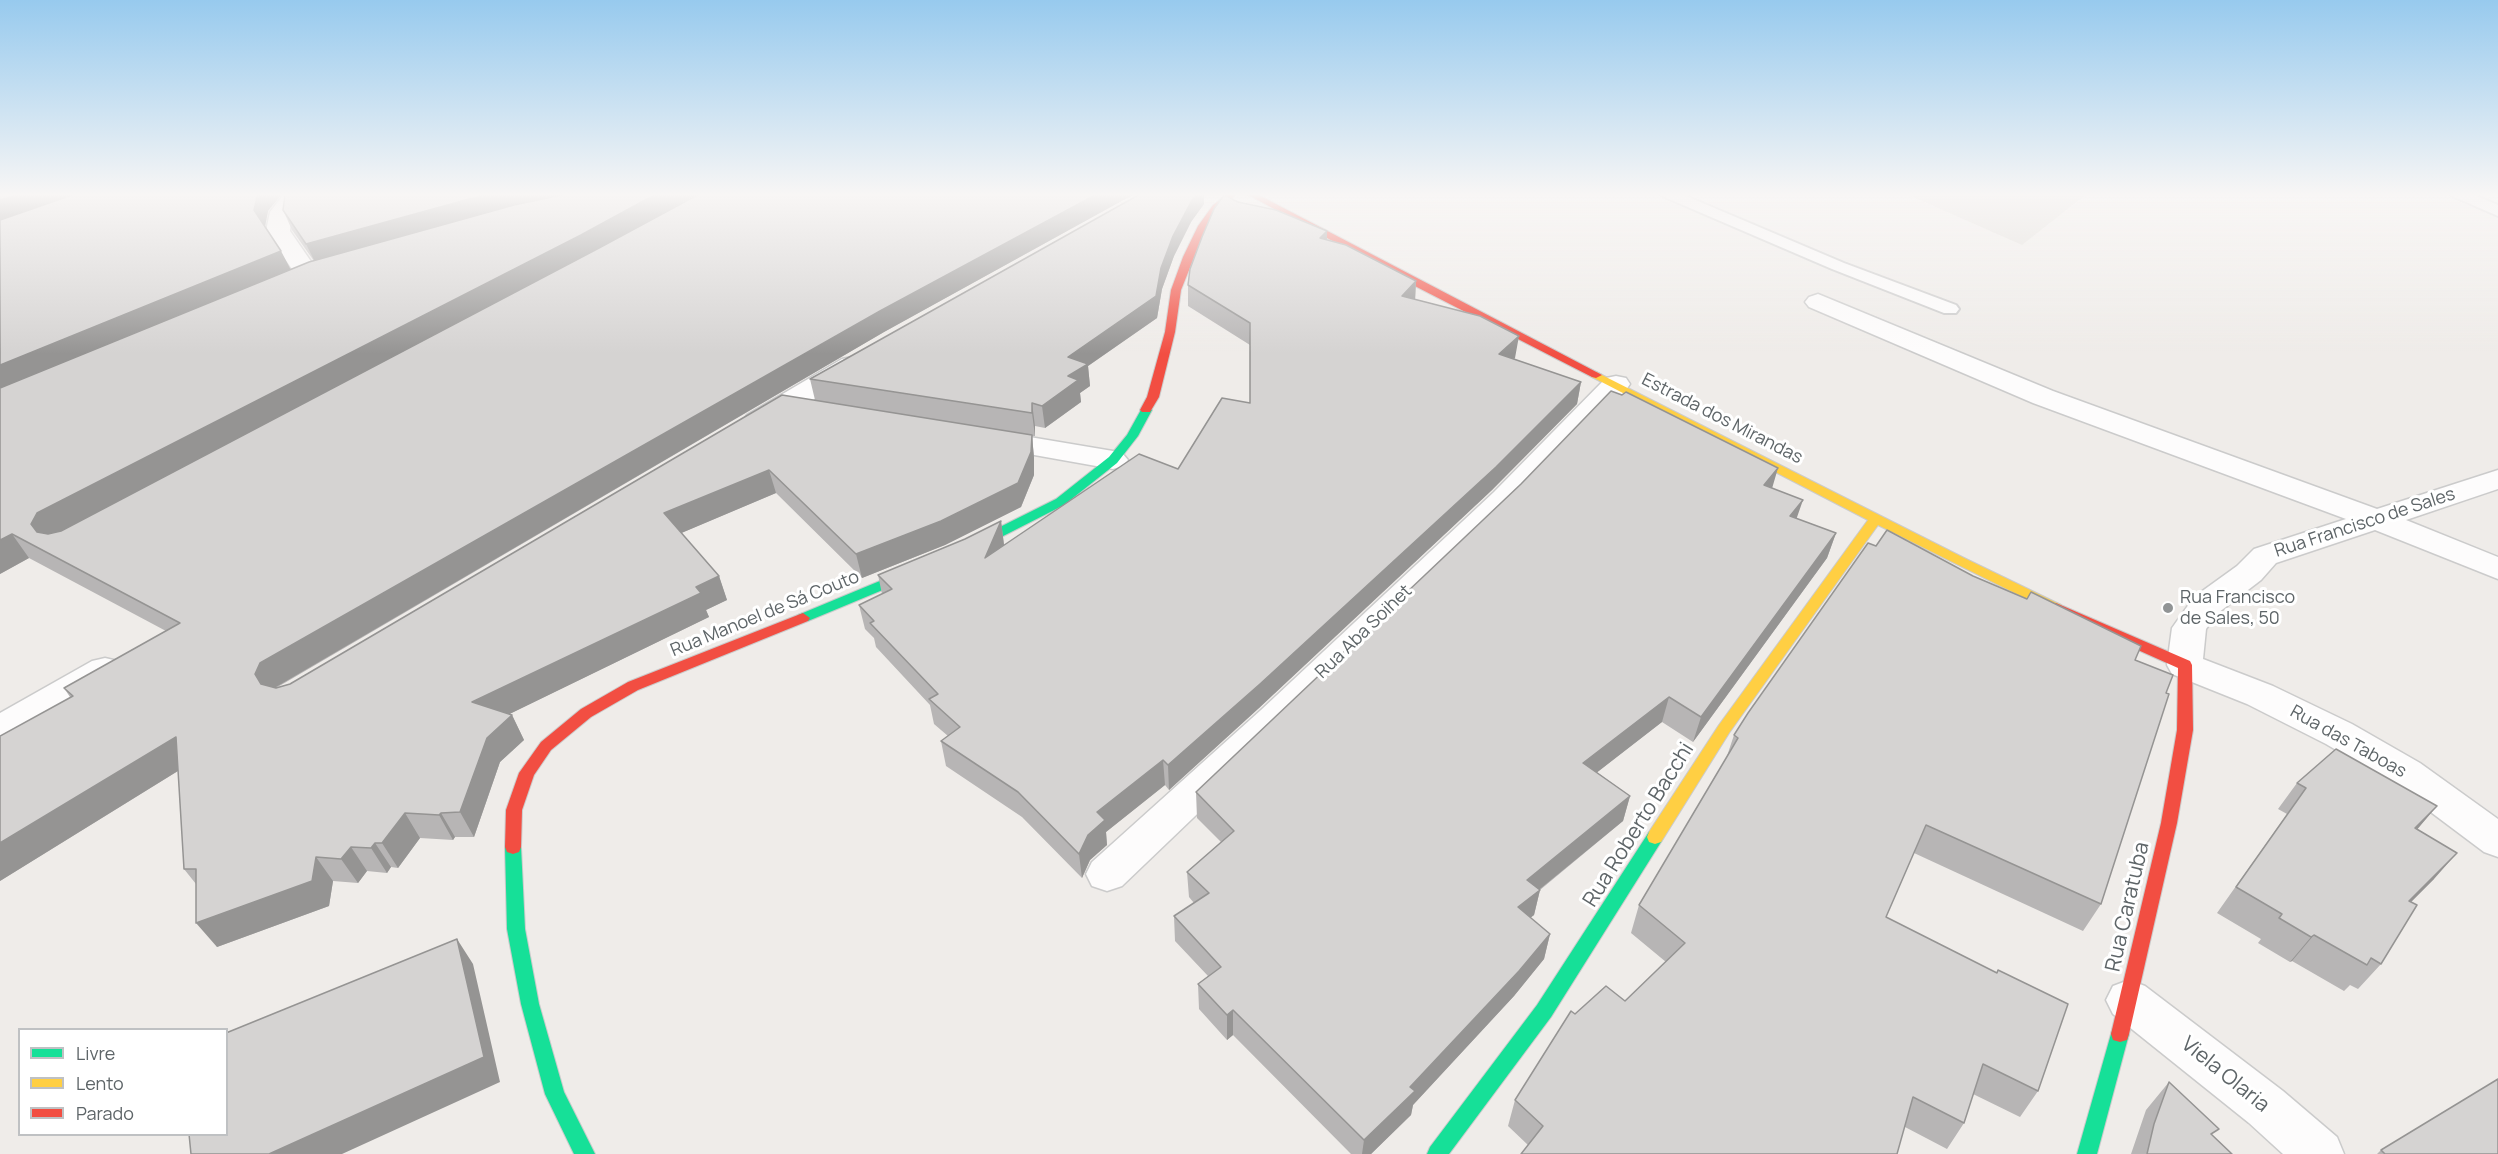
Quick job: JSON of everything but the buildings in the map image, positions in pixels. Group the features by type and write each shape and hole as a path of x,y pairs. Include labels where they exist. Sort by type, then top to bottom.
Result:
{"street":[{"path":"289,247 309,277"},
{"name":"Rua Manoel de Sá Couto","path":"585,1154 555,1094 530,1004 516,929 512,868 514,810 527,773 546,746 586,713 633,686 830,608 957,554 1060,502 1113,460 1132,436 1153,397 1170,332 1176,290 1193,247"},
{"name":"Estrada dos Mirandas","path":"1349,247 2043,602 2185,664"},
{"path":"1818,302 2043,397 2376,519 2498,569"},
{"path":"731,436 874,352"},
{"name":"Rua Aba Soihet","path":"1107,874 1505,499 1616,384"},
{"path":"782,406 827,413"},
{"path":"964,435 1113,460"},
{"name":"Rua Francisco de Sales","path":"2185,664 2189,628 2206,605 2249,573 2265,556 2498,479"},
{"name":"Rua Roberto Bacchi","path":"1437,1154 1544,1011 1724,729 1876,518"},
{"path":"0,730 137,652"},
{"name":"Rua das Taboas","path":"2185,664 2260,695 2339,734 2406,773 2498,841"},
{"name":"Rua Caratuba","path":"2087,1154 2128,999 2169,823 2185,730 2185,664"},
{"name":"Viela Olaria","path":"2128,999 2248,1093 2319,1154"}],"lane":[{"path":"1793,247 1950,309"}],"traffic: fast":[{"path":"803,618 957,554 1060,502 1113,460 1132,436 1146,410"},
{"path":"1437,1154 1544,1011 1655,837"},
{"path":"513,847 516,929 530,1004 555,1094 585,1154"},
{"path":"2087,1154 2120,1034"}],"traffic: slow":[{"path":"1596,375 1959,561 2056,608"},
{"path":"1655,837 1724,729 1876,518"}],"traffic: jam":[{"path":"1146,410 1153,397 1170,332 1176,290 1193,247"},
{"path":"1349,247 1596,375"},
{"path":"2056,608 2185,665 2185,730 2169,823 2120,1034"},
{"path":"513,847 514,810 527,773 546,746 586,713 633,686 803,618"}],"place":[{"name":"Rua Francisco de Sales, 50","path":"2168,608"}]}
